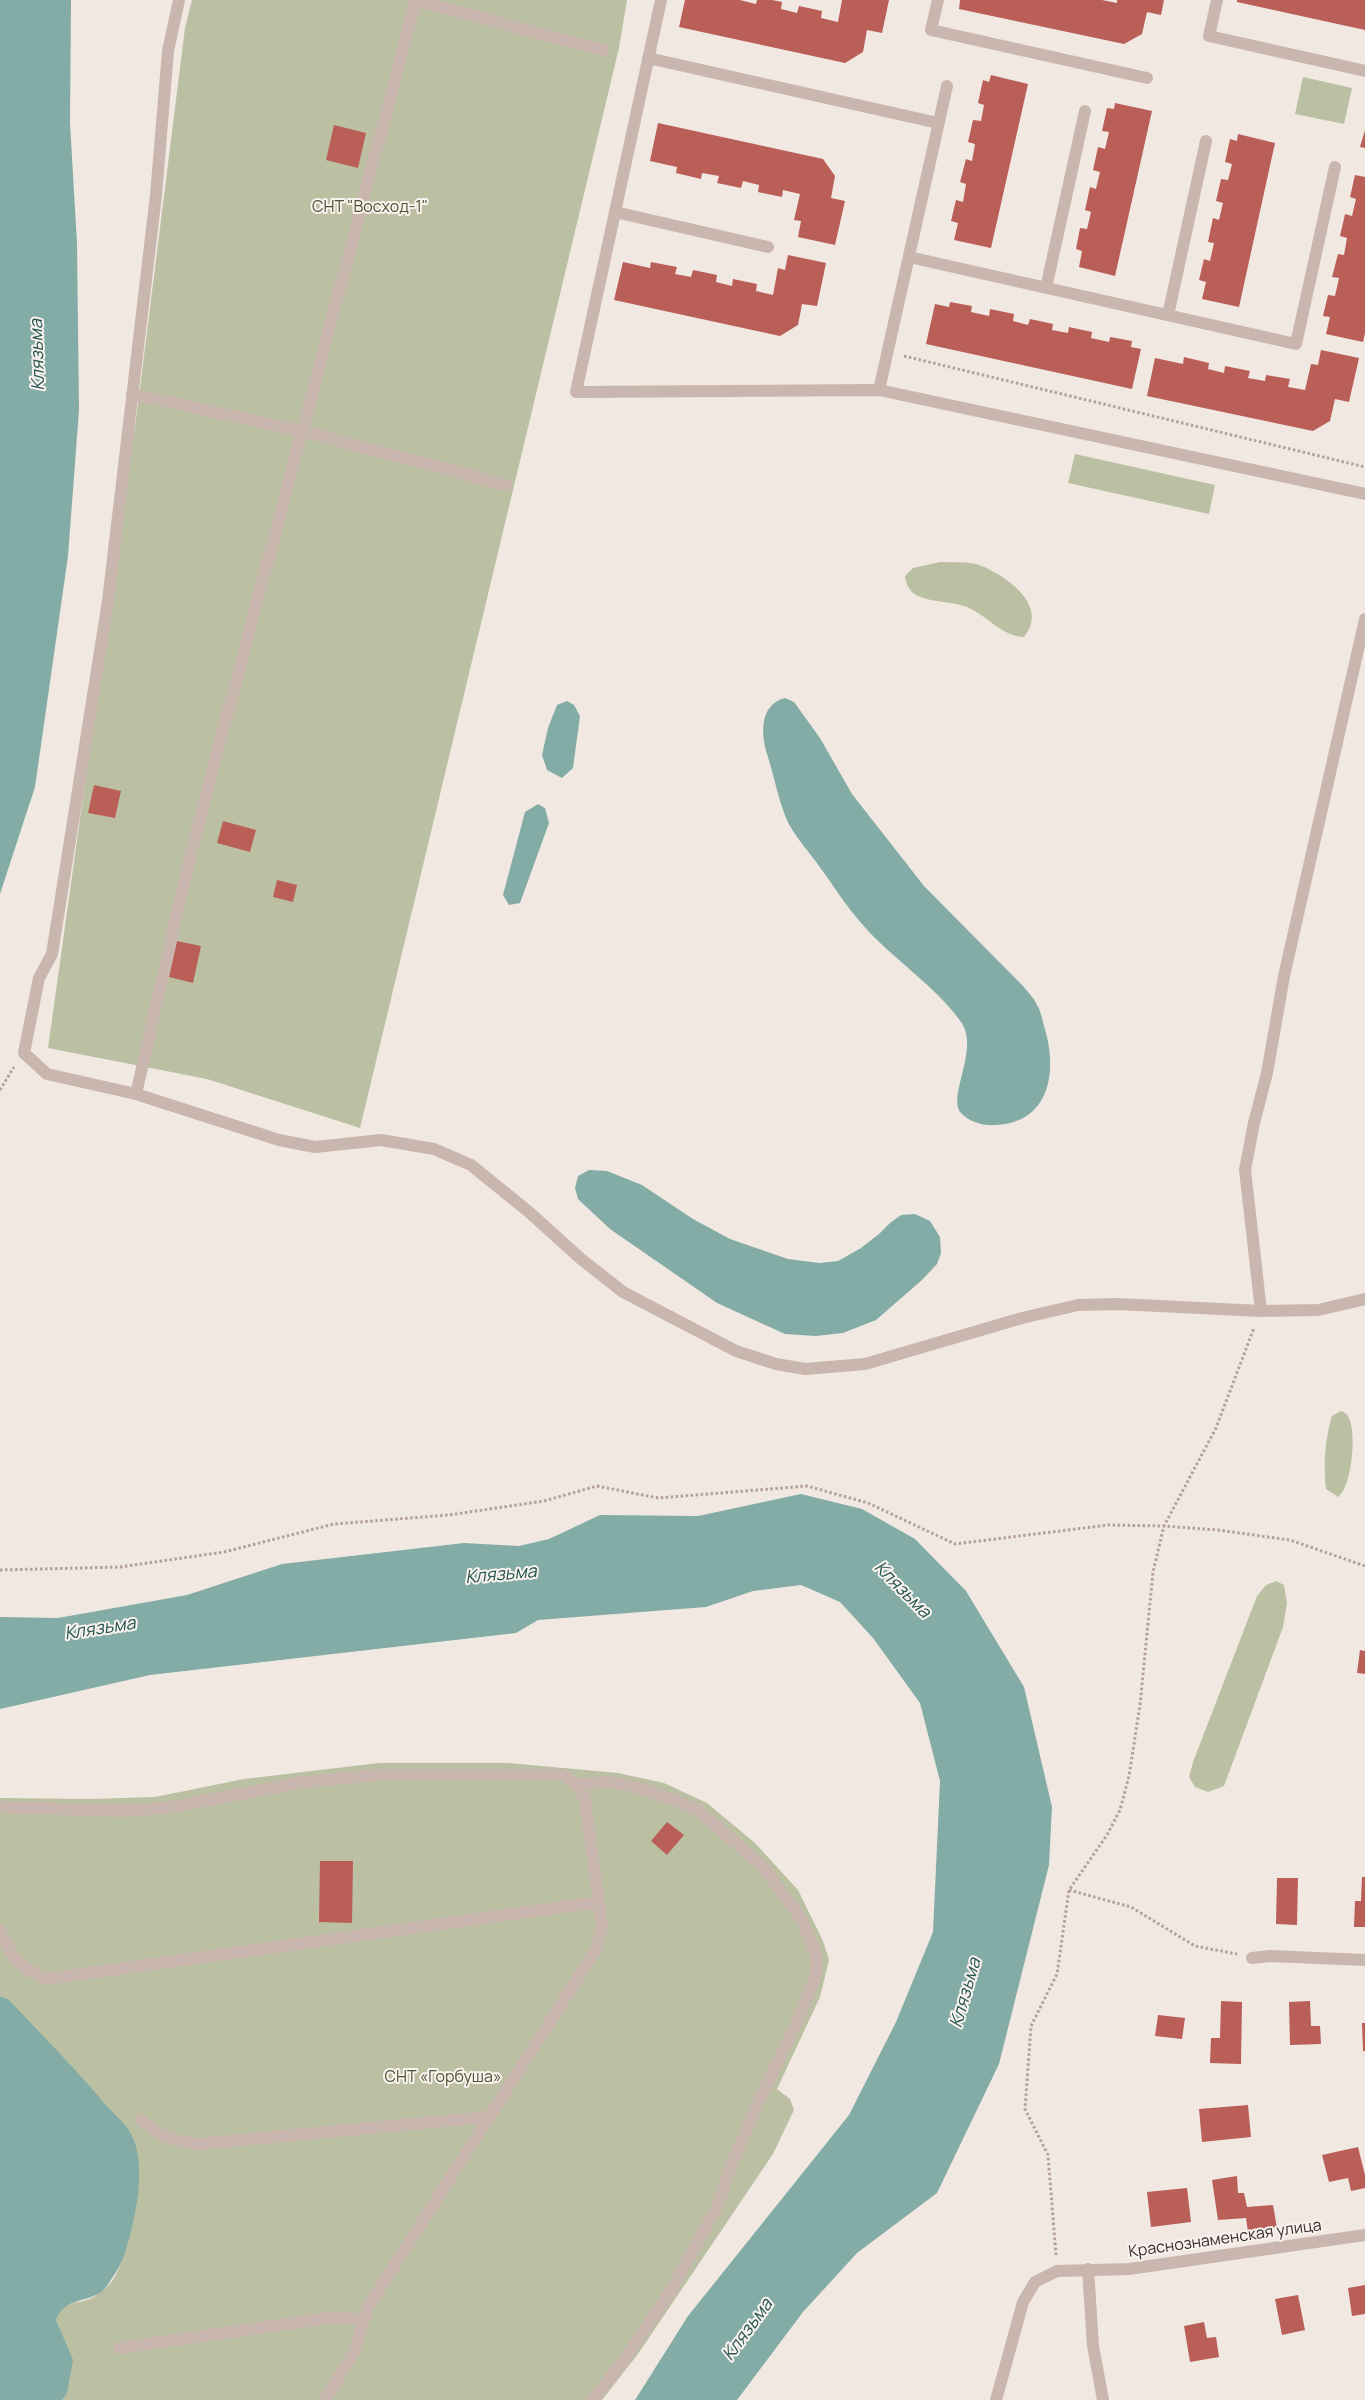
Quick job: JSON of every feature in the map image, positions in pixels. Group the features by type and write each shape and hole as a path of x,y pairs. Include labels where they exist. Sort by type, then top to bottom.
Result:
{"street":[{"path":"179,0 168,51 156,195 108,601 52,954 38,978 24,1052 47,1074 136,1094 279,1140 315,1147 381,1140 434,1148 471,1165 530,1212 581,1259 623,1292 736,1351 776,1364 804,1369 864,1364 1022,1318 1078,1305 1118,1304 1262,1311 1318,1310 1365,1299"},
{"path":"136,1094 192,848 415,0 603,50"},
{"path":"661,0 576,392 879,390 1365,494"},
{"path":"938,0 931,30 1148,78"},
{"path":"1217,0 1209,36 1365,71"},
{"path":"648,58 938,123"},
{"path":"879,390 947,86"},
{"path":"1046,288 1085,111"},
{"path":"1168,315 1206,141"},
{"path":"908,257 1296,344 1335,167"},
{"path":"615,212 768,247"},
{"path":"132,394 302,431 506,485"},
{"path":"1262,1311 1245,1170 1254,1123 1267,1073 1284,976 1365,619"},
{"path":"0,1807 122,1811 149,1809 304,1782 375,1776 563,1775 577,1785 585,1799 602,1927 597,1948 368,2306 362,2319 354,2352 325,2400"},
{"path":"577,1785 605,1782 630,1785 677,1801 699,1811 764,1868 802,1920 816,1955 817,1968 814,1981 796,2024 736,2155 718,2205 672,2289 622,2363 593,2400"},
{"path":"0,1931 9,1950 25,1971 46,1979 599,1902"},
{"path":"1252,1958 1270,1956 1365,1960"},
{"path":"141,2120 153,2131 172,2140 198,2144 488,2117"},
{"name":"Краснознаменская улица","path":"1057,2270 1129,2269 1365,2235"},
{"path":"1088,2269 1093,2346 1103,2400"},
{"path":"996,2400 1023,2302 1035,2282 1057,2270"},
{"path":"119,2348 328,2318 362,2319"}],"path":[{"path":"887,352 1365,467"},
{"path":"0,1090 24,1052"},
{"path":"1057,2270 1048,2155 1025,2108 1031,2026 1057,1974 1069,1890 1107,1834 1120,1810 1140,1705 1154,1572 1164,1526 1216,1428 1262,1311"},
{"path":"0,1570 120,1567 224,1552 334,1524 449,1514 534,1503 597,1486 658,1498 807,1486 868,1503 955,1544 1108,1525 1164,1526 1218,1530 1290,1540 1365,1566"},
{"path":"1069,1890 1132,1907 1195,1946 1252,1958"}],"green space":[{"name":"СНТ \"Восход-1\"","path":"192,0 627,0 619,48 360,1128 207,1079 48,1048 138,404 185,28"},
{"path":"1303,77 1352,88 1344,124 1295,114"},
{"path":"1075,454 1215,485 1209,514 1068,483"},
{"path":"940,562 979,565 1012,584 1028,603 1032,614 1031,625 1024,637 1003,631 966,607 923,598 911,591 905,576 913,568"},
{"path":"1341,1411 1347,1414 1350,1422 1353,1444 1347,1482 1338,1497 1326,1489 1325,1462 1326,1443 1332,1416"},
{"path":"1276,1581 1284,1585 1287,1603 1283,1627 1224,1786 1208,1792 1195,1787 1189,1777 1193,1762 1257,1596 1266,1585"},
{"name":"СНТ «Горбуша»","path":"379,1763 509,1763 618,1773 664,1783 707,1803 755,1843 798,1890 823,1941 829,1960 820,1997 777,2089 790,2099 794,2110 773,2154 638,2354 602,2400 62,2400 67,2392 59,2328 56,2320 62,2309 66,2306 92,2298 106,2288 113,2280 124,2256 138,2188 8,1999 0,1996 0,1798 90,1799 155,1797 244,1779"}],"water":[{"name":"Клязьма","path":"0,0 71,0 70,123 77,243 79,410 68,556 35,787 0,894"},
{"path":"785,698 794,702 820,738 852,794 924,886 1023,986 1036,1002 1048,1043 1049,1076 1046,1091 1039,1104 1028,1115 1014,1122 991,1125 972,1121 961,1113 958,1105 958,1095 967,1045 966,1033 961,1022 926,984 886,949 862,924 790,826 780,801 767,754 763,729 766,714 770,707"},
{"path":"567,701 574,705 580,716 573,768 562,778 547,770 542,755 548,728 557,705"},
{"path":"538,804 545,808 549,823 520,903 509,905 503,895 525,812"},
{"path":"589,1170 607,1171 642,1185 693,1219 730,1239 788,1259 819,1263 838,1261 861,1248 901,1215 915,1214 930,1221 940,1237 941,1253 937,1264 922,1280 876,1320 843,1333 816,1336 785,1334 717,1303 610,1229 578,1199 575,1188 578,1176"},
{"name":"Клязьма","path":"801,1494 862,1509 915,1539 966,1591 1024,1687 1052,1807 1049,1865 999,2064 937,2193 857,2253 803,2312 737,2400 635,2400 688,2316 849,2115 896,2022 933,1932 940,1781 920,1703 873,1638 840,1602 801,1585 753,1591 706,1607 538,1620 516,1633 150,1675 0,1709 0,1617 58,1618 187,1595 282,1564 464,1543 519,1546 549,1539 600,1515 698,1516"},
{"path":"0,1996 8,1999 123,2122 131,2134 139,2161 136,2209 129,2240 120,2265 103,2290 97,2295 67,2306 56,2320 73,2360 67,2393 62,2400 0,2400"}],"building":[{"path":"685,0 740,0 756,4 757,0 772,0 782,2 781,9 797,13 799,6 822,11 821,18 838,22 842,0 889,0 882,33 867,30 863,52 845,63 679,27"},
{"path":"960,0 1102,0 1117,3 1117,0 1164,0 1161,15 1147,12 1142,34 1124,44 959,9"},
{"path":"1237,0 1365,0 1365,30 1237,2"},
{"path":"991,75 1028,84 991,248 954,240 958,223 951,221 956,200 963,202 966,184 960,182 966,159 972,161 975,144 968,142 973,120 981,121 984,105 978,103 983,80 989,82"},
{"path":"1115,103 1152,111 1115,276 1079,267 1082,251 1076,249 1080,228 1087,229 1091,212 1085,210 1090,187 1096,189 1100,172 1093,170 1098,147 1105,149 1109,132 1102,131 1107,108 1114,109"},
{"path":"658,123 823,159 835,176 831,198 845,201 835,245 798,237 801,221 794,220 800,194 783,190 782,197 758,192 759,185 743,181 741,188 717,183 719,176 702,173 701,179 676,173 677,167 650,161"},
{"path":"334,125 366,133 358,168 326,160"},
{"path":"1365,130 1365,148 1360,147"},
{"path":"1238,134 1275,143 1239,307 1202,299 1206,282 1199,280 1204,259 1210,261 1214,243 1208,242 1213,218 1219,220 1223,203 1216,201 1221,179 1228,180 1232,164 1225,162 1230,139 1237,141"},
{"path":"1355,175 1365,177 1365,333 1363,342 1326,334 1330,317 1323,316 1328,295 1335,296 1339,278 1332,277 1338,254 1344,255 1347,238 1340,236 1345,214 1352,216 1356,199 1350,197"},
{"path":"788,255 826,263 817,306 802,304 798,325 780,336 614,300 623,262 650,268 651,262 677,267 675,274 691,277 693,270 717,275 716,282 732,286 733,279 757,284 756,291 773,295 778,268 785,270"},
{"path":"950,302 972,306 971,312 989,316 990,309 1014,314 1013,321 1028,325 1030,319 1053,324 1052,330 1068,333 1069,327 1092,332 1091,338 1109,342 1110,337 1132,341 1131,347 1141,349 1132,389 926,344 935,304 949,307"},
{"path":"1321,350 1359,358 1349,402 1335,399 1330,421 1313,431 1147,396 1155,358 1183,364 1184,357 1209,363 1208,369 1224,373 1225,366 1250,371 1248,378 1265,381 1266,375 1290,379 1288,387 1305,390 1311,364 1318,365"},
{"path":"94,785 121,791 115,818 88,813"},
{"path":"223,821 256,830 250,852 217,843"},
{"path":"277,880 297,885 293,902 273,897"},
{"path":"177,941 201,946 193,983 169,977"},
{"path":"1360,1650 1365,1651 1365,1674 1357,1673"},
{"path":"667,1822 684,1835 667,1855 651,1841"},
{"path":"320,1861 353,1861 352,1923 319,1922"},
{"path":"1362,1877 1365,1877 1365,1927 1354,1927 1355,1901 1361,1901"},
{"path":"1277,1878 1298,1878 1297,1925 1276,1924"},
{"path":"1221,2001 1242,2002 1241,2064 1210,2063 1211,2038 1220,2038"},
{"path":"1310,2001 1311,2026 1320,2026 1321,2044 1290,2045 1289,2002"},
{"path":"1158,2015 1185,2018 1182,2039 1155,2036"},
{"path":"1362,2023 1365,2023 1365,2051 1363,2051"},
{"path":"1248,2105 1251,2137 1202,2142 1199,2109"},
{"path":"1358,2147 1365,2175 1365,2188 1351,2191 1348,2178 1329,2182 1322,2155"},
{"path":"1237,2176 1238,2193 1244,2193 1247,2207 1273,2205 1277,2228 1248,2232 1246,2218 1218,2220 1212,2180"},
{"path":"1187,2188 1191,2222 1151,2227 1147,2192"},
{"path":"1365,2285 1365,2314 1352,2316 1348,2288"},
{"path":"1298,2295 1305,2330 1282,2335 1275,2299"},
{"path":"1204,2322 1207,2338 1216,2337 1219,2357 1190,2362 1184,2326"}]}
